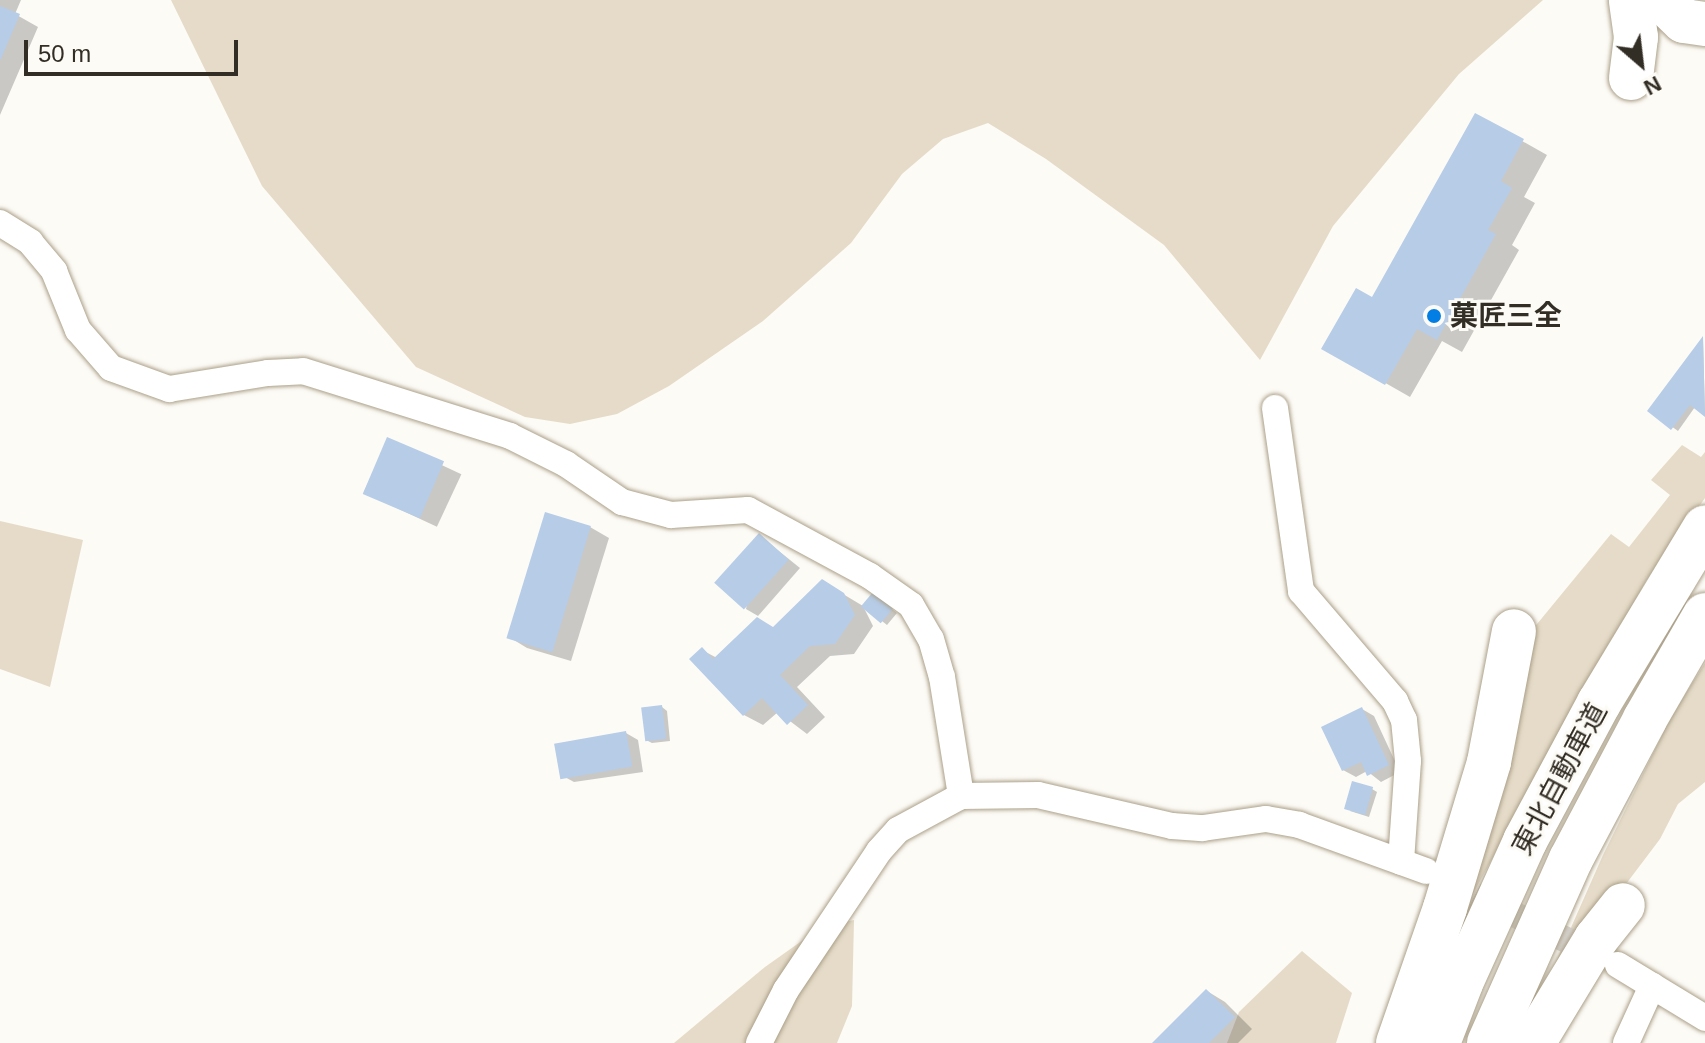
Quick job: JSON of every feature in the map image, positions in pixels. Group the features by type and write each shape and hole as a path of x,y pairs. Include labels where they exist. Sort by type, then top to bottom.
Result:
{"highway":[{"path":"1631,0 1636,37 1631,78"},
{"path":"1662,0 1684,21 1705,24"},
{"name":"東北自動車道","path":"1438,1043 1461,983 1525,841 1599,703 1705,527"},
{"name":"東北自動車道","path":"1489,1043 1571,859 1645,719 1705,615"},
{"path":"1398,1043 1445,908 1489,762 1514,631"},
{"path":"1533,1043 1580,964 1623,905"}],"street":[{"path":"0,223 30,242 54,271 78,330 111,368 169,389 268,373 303,371 510,436 566,464 622,502 671,515 748,510 870,576 911,605 931,639 942,677 961,796"},
{"path":"1275,408 1301,591 1395,701 1404,720 1408,761 1401,862"},
{"path":"759,1043 786,990 879,851 898,830 961,796 1038,795 1172,826 1203,828 1266,819 1299,825 1426,871"},
{"path":"1618,965 1705,1018"},
{"path":"1626,1043 1652,986"}],"shaded area":[{"path":"171,0 1543,0 1459,74 1333,226 1260,360 1164,245 1046,159 988,123 943,139 902,174 851,243 763,321 669,386 617,414 570,424 525,417 416,367 262,186"},
{"path":"1682,445 1701,457 1705,452 1705,498 1646,581 1461,915 1528,635 1611,534 1629,547 1670,495 1651,480"},
{"path":"0,521 83,540 50,687 0,669"},
{"path":"1705,663 1705,782 1678,804 1660,839 1549,986 1554,966 1603,855 1672,715"},
{"path":"854,920 852,1006 837,1043 674,1043 765,967 820,928"},
{"path":"1302,951 1352,993 1336,1043 1227,1043 1239,1012"}],"building":[{"path":"0,6 20,14 0,61"},
{"path":"1475,113 1524,139 1501,181 1512,188 1488,230 1496,234 1437,340 1417,329 1385,385 1321,349 1356,288 1372,297"},
{"path":"1703,336 1705,417 1690,405 1671,430 1647,411"},
{"path":"387,437 444,461 420,518 363,494"},
{"path":"545,512 591,526 552,652 506,638"},
{"path":"759,533 789,560 744,610 714,583"},
{"path":"822,579 844,593 855,615 835,644 810,646 780,675 808,705 787,725 762,698 743,716 689,659 702,647 713,659 757,617 773,627"},
{"path":"873,592 893,609 881,623 861,607"},
{"path":"662,705 666,739 645,741 641,708"},
{"path":"1362,707 1389,765 1367,776 1361,762 1342,771 1321,727"},
{"path":"626,731 632,766 560,779 554,744"},
{"path":"1352,781 1373,787 1365,815 1344,809"},
{"path":"1206,989 1235,1017 1209,1043 1152,1043"}],"tunnel":[{"path":"1440,878 1599,956"}],"place":[{"name":"菓匠三全","path":"1434,316"}]}
